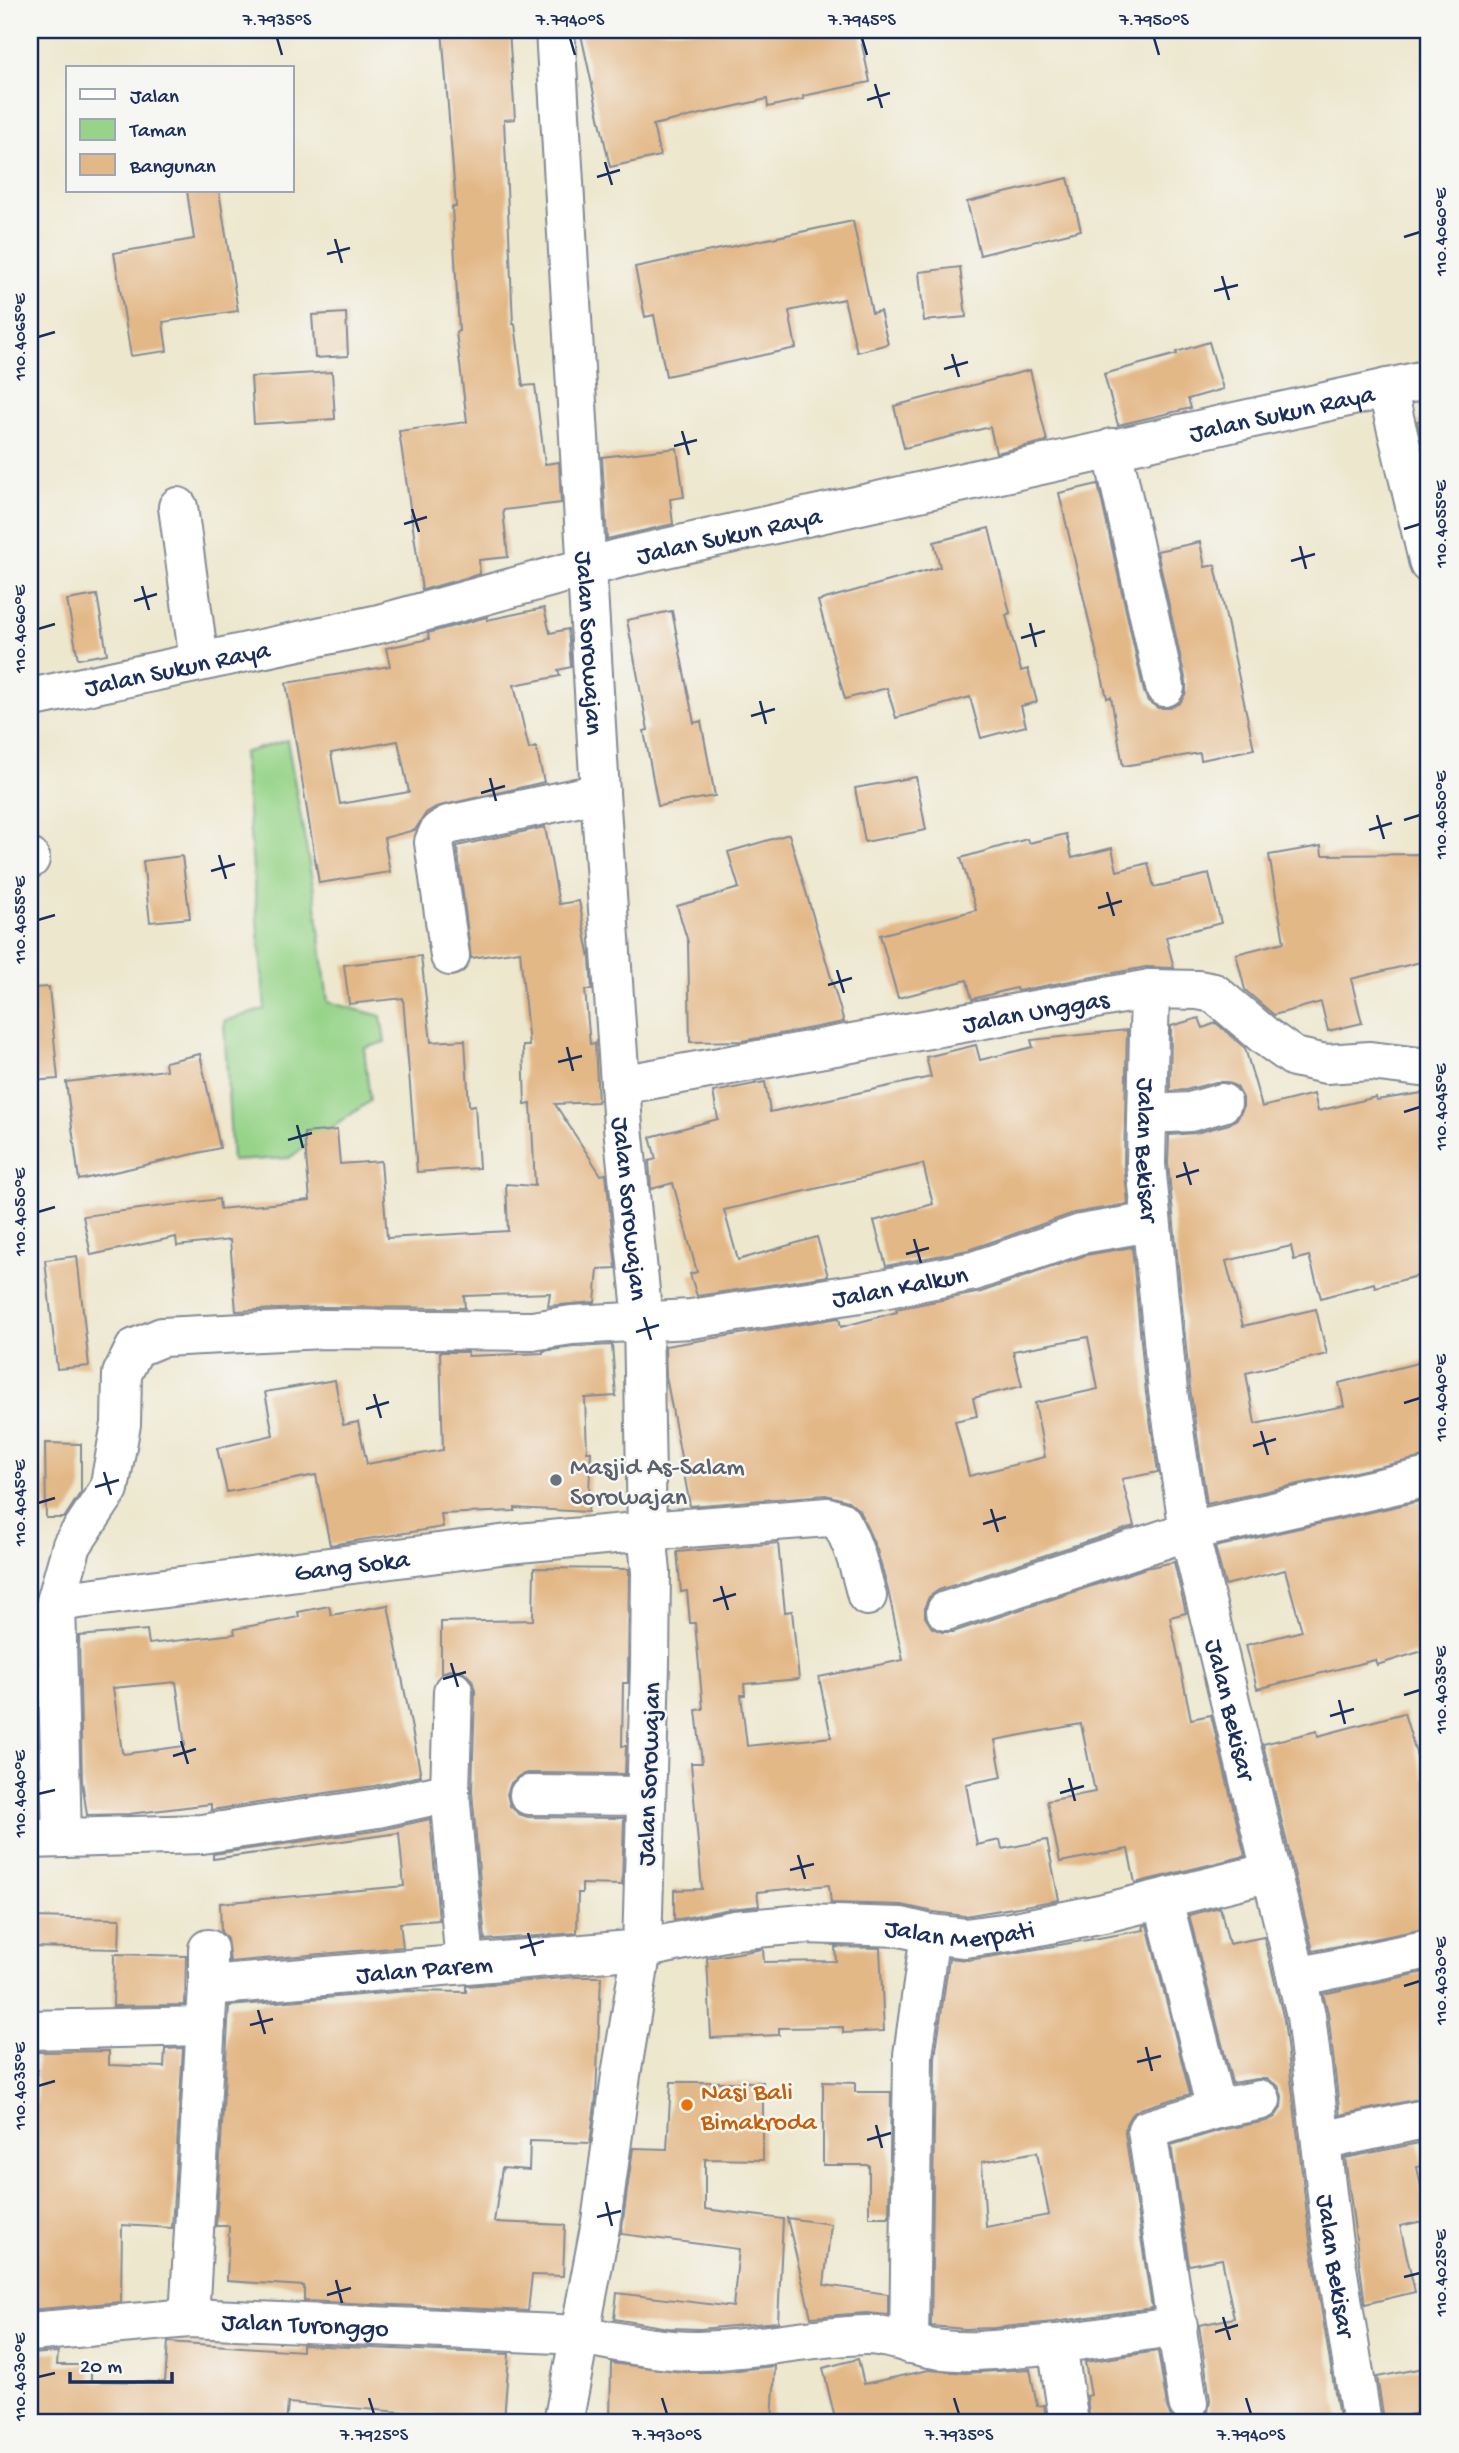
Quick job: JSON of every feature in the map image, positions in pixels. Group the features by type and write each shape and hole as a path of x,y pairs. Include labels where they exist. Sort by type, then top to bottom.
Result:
{"street":[{"name":"Jalan Sorowajan","path":"555,30 589,569 600,793 620,1085 643,1320 651,1599 642,1949 601,2222 563,2423"},
{"name":"Jalan Sukun Raya","path":"30,698 379,624 635,555 1429,379"},
{"path":"1387,388 1429,564"},
{"path":"1112,449 1165,687"},
{"path":"178,508 199,661"},
{"path":"450,956 433,842 439,831 448,825 600,793"},
{"name":"Jalan Unggas","path":"620,1085 1150,989 1214,993 1294,1057 1326,1064 1370,1061 1429,1068"},
{"name":"Jalan Bekisar","path":"1150,989 1146,1164 1168,1391 1189,1531 1306,2016 1332,2236 1362,2423"},
{"path":"1149,1114 1190,1112 1222,1102"},
{"name":"Jalan Kalkun","path":"46,1839 44,1688 56,1602 72,1545 109,1489 121,1424 122,1374 135,1348 162,1336 323,1329 532,1331 704,1317 867,1292 974,1271 1081,1234 1151,1222"},
{"path":"946,1611 1189,1531 1429,1477"},
{"name":"Gang Soka","path":"56,1602 508,1544 828,1517 841,1521 854,1551 867,1595"},
{"path":"453,1691 450,1793 465,1964"},
{"path":"46,1839 202,1834 378,1808 450,1793"},
{"path":"529,1795 646,1796"},
{"name":"Jalan Merpati","path":"642,1949 734,1930 804,1924 901,1927 965,1938 1010,1932 1163,1900 1271,1872"},
{"path":"1163,1900 1216,2109"},
{"path":"909,2344 913,2055 930,1934"},
{"path":"189,2318 208,1949"},
{"name":"Jalan Parem","path":"208,1986 642,1949"},
{"path":"1297,1977 1429,1949"},
{"path":"30,2030 206,2026"},
{"path":"1188,2403 1178,2326 1142,2132 1216,2109 1261,2100"},
{"path":"1321,2141 1429,2118"},
{"name":"Jalan Turonggo","path":"30,2332 189,2318 581,2335 632,2346 683,2351 870,2335 936,2350 981,2350 1057,2344 1178,2326"},
{"path":"1057,2344 1069,2423"}],"green space":[{"path":"287,740 315,897 328,1002 381,1016 385,1042 364,1048 370,1101 289,1158 232,1161 224,1021 265,1009 243,753"}],"building":[{"path":"442,30 509,30 515,119 504,120 513,324 523,386 535,385 545,464 559,462 561,503 503,510 508,557 479,560 480,574 422,590 399,431 467,422 456,332 459,331 452,207 456,207"},
{"path":"580,30 859,30 870,82 803,96 804,99 768,107 767,99 653,125 660,156 610,167"},
{"path":"1068,178 1081,230 980,255 967,202"},
{"path":"187,192 219,192 238,311 163,322 167,351 131,356 114,253 194,239"},
{"path":"853,221 872,313 880,311 888,344 857,352 844,299 789,311 796,348 666,376 654,315 645,317 635,267"},
{"path":"960,267 966,317 924,321 919,272"},
{"path":"346,313 348,356 315,358 312,315"},
{"path":"1209,342 1223,389 1188,399 1191,408 1118,425 1104,374 1177,354 1176,352"},
{"path":"1030,370 1047,441 996,453 990,427 904,448 894,406"},
{"path":"332,372 335,419 254,424 251,377"},
{"path":"1429,418 1429,471 1417,421"},
{"path":"677,448 684,497 670,499 673,524 607,539 602,457"},
{"path":"1098,484 1148,701 1158,708 1169,708 1180,703 1186,693 1186,682 1157,551 1200,542 1205,567 1215,565 1254,749 1201,760 1200,753 1123,766 1111,697 1107,698 1059,493"},
{"path":"989,528 1010,613 1006,615 1021,671 1028,669 1037,702 1021,706 1026,726 981,738 970,697 896,718 887,688 845,699 818,601 940,567 934,542"},
{"path":"97,595 107,654 78,659 67,600"},
{"path":"544,608 550,633 568,629 571,667 558,670 560,676 514,685 529,749 536,747 544,782 436,807 426,813 415,830 384,838 390,872 319,883 286,683 390,666 386,648 429,639 428,633 487,617 487,620","holes":["398,741 409,792 340,804 331,753"]},
{"path":"672,611 694,723 701,721 715,796 658,806 644,731 648,730 627,620"},
{"path":"916,777 926,830 865,842 855,788"},
{"path":"545,827 559,904 579,901 590,959 592,990 585,990 590,1044 595,1043 598,1102 555,1104 601,1175 606,1174 616,1268 598,1269 595,1302 548,1306 550,1293 464,1296 465,1308 323,1307 236,1311 230,1240 177,1246 176,1237 91,1255 83,1216 219,1199 220,1209 310,1200 304,1133 337,1130 340,1164 381,1161 387,1238 508,1231 506,1184 535,1186 531,1104 525,1105 523,1046 529,1046 520,951 471,958 457,846"},
{"path":"789,834 844,1022 742,1041 690,1042 688,942 677,906 739,888 728,852"},
{"path":"1066,834 1072,858 1112,848 1117,871 1148,863 1154,887 1209,874 1221,923 1166,937 1174,968 1146,967 1017,991 1016,988 972,999 967,980 898,998 880,935 976,910 961,858 1027,839 1029,843"},
{"path":"1321,846 1322,855 1429,854 1429,960 1351,979 1362,1023 1328,1031 1321,1002 1274,1015 1245,990 1236,954 1284,942 1269,855"},
{"path":"182,856 190,918 150,922 143,861"},
{"path":"421,956 431,1042 465,1040 469,1106 475,1105 479,1168 417,1172 403,998 349,1004 344,965"},
{"path":"49,987 58,1079 30,1081 30,988"},
{"path":"1199,1018 1203,1028 1216,1023 1245,1048 1262,1107 1314,1094 1318,1111 1376,1097 1376,1100 1429,1092 1429,1273 1375,1287 1374,1283 1321,1298 1309,1256 1294,1260 1291,1246 1226,1261 1243,1326 1316,1309 1327,1354 1246,1373 1255,1424 1344,1406 1339,1383 1429,1360 1429,1456 1207,1504 1190,1388 1168,1163 1169,1135 1196,1133 1229,1124 1238,1118 1243,1108 1243,1098 1237,1087 1227,1082 1170,1091 1171,1026"},
{"path":"1127,1030 1124,1164 1128,1204 1074,1213 968,1250 886,1266 874,1221 933,1204 923,1164 724,1210 738,1260 817,1237 828,1276 697,1296 690,1274 697,1272 673,1183 651,1189 649,1161 656,1159 650,1137 718,1119 713,1092 765,1082 770,1112 931,1077 926,1057 976,1045 980,1060 1033,1047 1031,1040"},
{"path":"200,1054 220,1148 79,1180 66,1082 166,1070 165,1062"},
{"path":"1132,1247 1146,1393 1158,1472 1122,1479 1134,1526 939,1590 929,1597 925,1606 925,1617 932,1628 953,1632 1146,1568 1174,1562 1186,1613 1170,1617 1191,1719 1211,1715 1245,1856 1135,1883 1128,1849 1060,1862 1047,1801 1095,1792 1081,1724 995,1740 1002,1777 966,1784 977,1845 1000,1840 1002,1849 1047,1840 1059,1900 965,1916 902,1905 831,1903 829,1885 757,1892 759,1906 674,1920 674,1890 702,1889 691,1763 702,1763 696,1710 703,1709 695,1623 690,1623 687,1591 681,1592 677,1552 778,1543 785,1612 792,1611 799,1679 744,1684 745,1695 741,1695 747,1746 831,1737 819,1677 903,1660 877,1550 859,1510 848,1501 826,1495 690,1506 666,1376 665,1346 839,1318 841,1327 897,1312 896,1309 981,1292 1086,1255","holes":["1088,1337 1098,1389 1035,1403 1045,1457 969,1476 955,1421 977,1416 973,1398 1022,1386 1013,1351"]},
{"path":"77,1256 89,1366 57,1369 45,1260"},
{"path":"612,1345 616,1396 585,1398 587,1452 591,1452 588,1512 515,1508 515,1511 441,1514 443,1527 330,1545 316,1475 227,1492 217,1448 273,1435 265,1392 335,1380 343,1425 358,1422 367,1464 443,1450 440,1352 468,1352 468,1356 543,1353 574,1347"},
{"path":"45,1443 81,1444 81,1492 64,1518 46,1518"},
{"path":"1429,1499 1429,1649 1377,1665 1375,1660 1257,1689 1246,1645 1302,1631 1285,1570 1225,1585 1215,1547"},
{"path":"534,1568 629,1569 628,1683 623,1683 622,1746 626,1746 625,1774 528,1773 511,1783 507,1794 510,1806 519,1814 528,1817 624,1818 622,1885 582,1884 582,1893 578,1893 577,1933 485,1940 472,1791 475,1691 472,1680 464,1672 453,1669 441,1673 441,1622 533,1620"},
{"path":"388,1605 421,1776 374,1786 211,1810 211,1804 129,1814 87,1815 82,1781 79,1636 147,1630 149,1644 235,1634 234,1629 299,1617 298,1612 329,1606 331,1615","holes":["176,1682 185,1746 124,1754 113,1688"]},
{"path":"1404,1713 1424,1779 1429,1778 1429,1928 1313,1951 1263,1744 1317,1731 1318,1736"},
{"path":"38,1743 39,1783 30,1784 30,1744"},
{"path":"430,1819 439,1920 400,1923 403,1947 230,1962 227,1939 221,1932 220,1903 404,1886 399,1833 213,1859 213,1854 381,1830"},
{"path":"1220,1907 1229,1944 1264,1937 1284,2020 1310,2239 1340,2423 1195,2423 1202,2420 1208,2412 1210,2400 1199,2325 1234,2318 1222,2259 1189,2265 1171,2145 1221,2130 1266,2121 1275,2117 1281,2108 1282,2096 1278,2086 1267,2079 1232,2083 1189,1915"},
{"path":"30,1917 120,1919 119,1949 30,1947"},
{"path":"1147,1925 1190,2094 1140,2109 1131,2115 1126,2124 1125,2133 1152,2308 994,2328 931,2326 935,2057 949,1958 968,1960 1014,1953 1144,1930 1143,1926","holes":["1037,2152 1049,2215 986,2227 982,2162"]},
{"path":"835,1947 880,1948 884,2031 843,2033 843,2027 779,2028 779,2035 711,2038 707,1958 763,1949 764,1962 836,1961"},
{"path":"114,1954 186,1956 185,2005 113,2006"},
{"path":"1429,1971 1429,2097 1340,2115 1328,2013 1323,1994"},
{"path":"601,1977 596,2097 590,2143 530,2141 529,2170 502,2168 494,2222 565,2225 563,2276 532,2275 528,2311 304,2301 304,2286 227,2281 229,2226 216,2226 229,2006 407,1991 466,1992 466,1986"},
{"path":"183,2048 172,2228 122,2225 121,2302 30,2310 30,2156 33,2103 37,2103 37,2052 109,2051 109,2065 164,2067 165,2049"},
{"path":"671,2082 763,2082 763,2160 705,2159 705,2209 783,2219 778,2322 700,2329 668,2328 614,2319 617,2293 733,2307 739,2249 621,2234 633,2148 667,2149"},
{"path":"823,2082 855,2083 855,2092 891,2092 889,2217 869,2217 869,2165 823,2165"},
{"path":"1419,2143 1423,2166 1417,2167 1428,2220 1400,2226 1415,2292 1365,2304 1345,2158"},
{"path":"787,2218 831,2224 824,2285 888,2294 888,2315 866,2313 811,2317"},
{"path":"168,2342 302,2351 302,2345 509,2354 504,2420 288,2403 286,2423 30,2423 30,2354 58,2352 57,2365 91,2365 91,2381 165,2382"},
{"path":"1158,2351 1167,2407 1171,2417 1180,2423 1090,2423 1087,2396 1091,2395 1085,2362"},
{"path":"858,2359 864,2384 929,2370 965,2373 1030,2369 1037,2406 1044,2405 1047,2423 836,2423 823,2368"},
{"path":"611,2363 683,2372 720,2372 775,2366 772,2423 610,2423"},
{"path":"1429,2367 1429,2411 1384,2420 1377,2377"}],"place":[{"name":"Masjid As-Salam Sorowajan","path":"556,1480"},
{"name":"Nasi Bali Bimakroda","path":"687,2105"}]}
